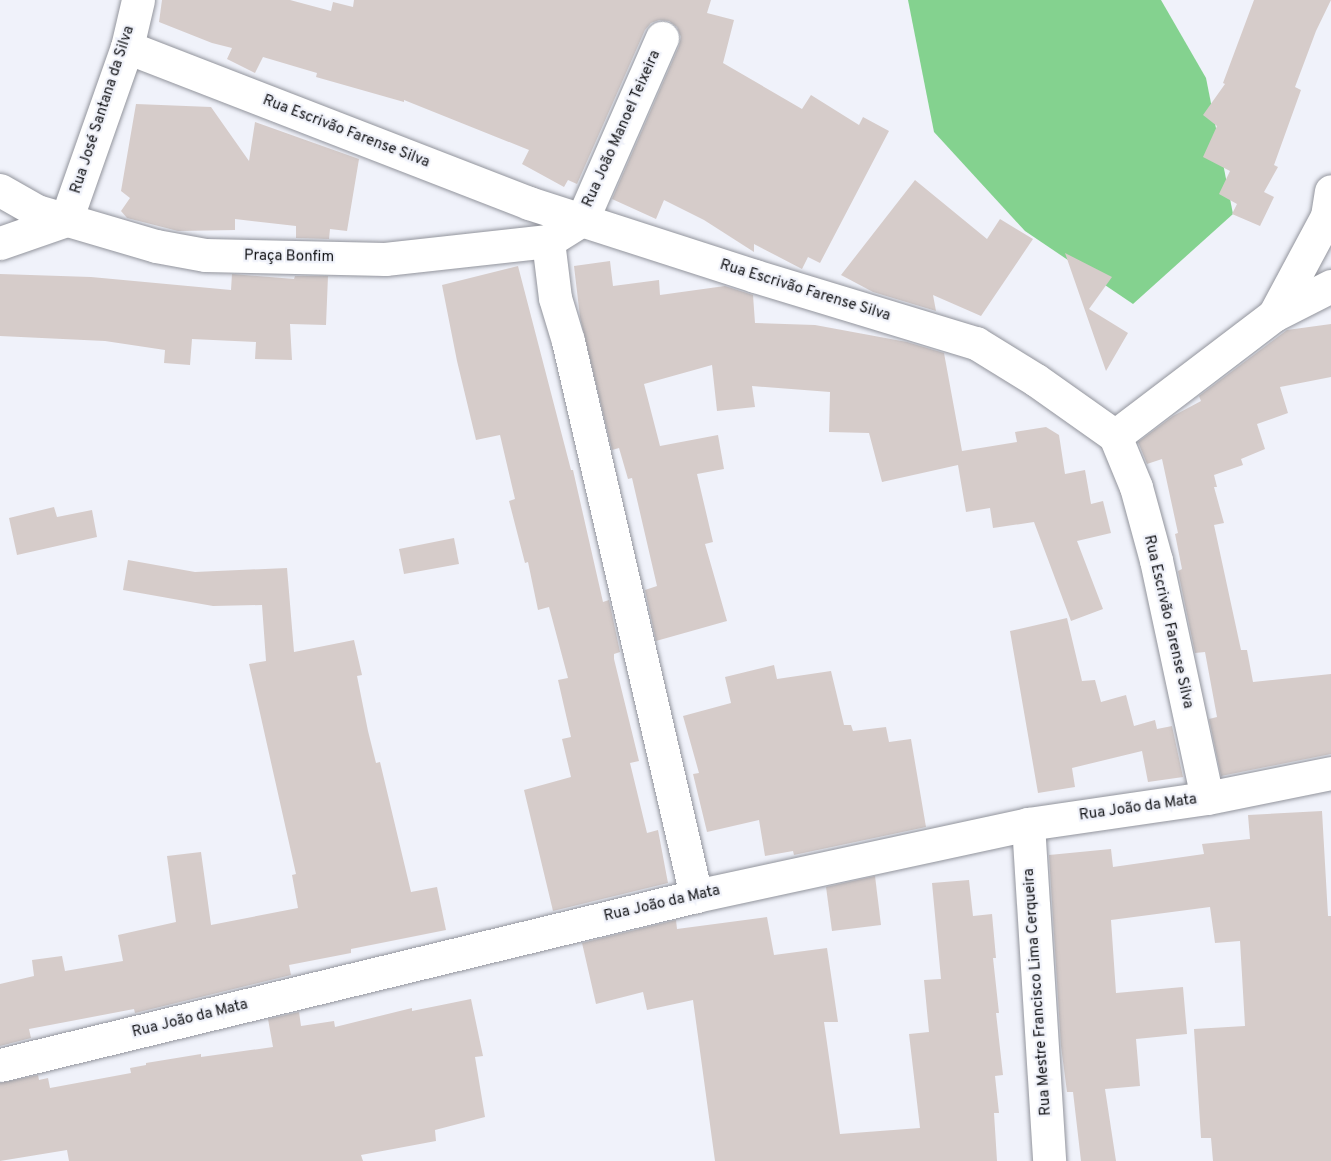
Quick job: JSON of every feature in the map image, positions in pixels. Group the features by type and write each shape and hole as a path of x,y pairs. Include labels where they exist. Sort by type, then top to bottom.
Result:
{"street":[{"name":"Rua José Santana da Silva","path":"66,220 127,47 138,0"},
{"name":"Rua João Manoel Teixeira","path":"582,220 662,38"},
{"name":"Rua Escrivão Farense Silva","path":"127,47 530,203 976,343 1036,380 1115,436 1136,487 1156,560 1207,798"},
{"name":"Praça Bonfim","path":"0,190 37,211 156,246 205,255 385,259 548,241 582,220"},
{"path":"1274,315 1330,209"},
{"path":"0,243 66,220"},
{"path":"548,241 555,298 568,341 696,896"},
{"path":"1115,436 1274,315 1331,286"},
{"name":"Rua João da Mata","path":"0,1065 696,896 1028,824 1207,798 1331,772"},
{"name":"Rua Mestre Francisco Lima Cerqueira","path":"1028,824 1049,1161"}],"green space":[{"path":"908,0 1161,0 1206,78 1233,214 1133,304 1025,231 934,132"}],"building":[{"path":"162,0 290,0 331,11 333,2 353,7 354,0 711,0 707,13 734,20 723,63 802,109 811,95 859,125 863,117 889,131 820,263 808,257 802,269 754,244 754,252 704,220 664,200 656,219 612,199 679,46 681,37 677,27 669,21 659,20 651,23 645,30 577,184 568,180 564,187 522,164 529,150 404,100 404,102 316,77 317,73 263,57 255,73 227,59 232,48 212,43 159,22"},
{"path":"1254,0 1331,0 1316,31 1295,87 1301,90 1274,165 1278,167 1264,192 1274,197 1260,226 1232,214 1237,204 1219,194 1230,171 1203,157 1217,126 1203,115 1225,84 1223,83"},
{"path":"136,104 211,107 249,161 255,122 359,159 347,231 330,229 329,239 296,238 296,226 235,219 235,230 178,231 127,218 121,211 130,198 121,191"},
{"path":"915,180 987,239 1000,219 1033,239 981,316 933,295 936,311 873,292 841,275"},
{"path":"1065,253 1112,277 1089,309 1128,333 1106,371"},
{"path":"610,261 613,286 659,280 660,295 725,286 753,295 755,323 815,325 907,342 944,353 962,451 1017,442 1015,432 1046,427 1059,435 1065,474 1085,470 1091,504 1103,501 1111,533 1077,541 1103,609 1071,621 1034,522 993,528 990,508 966,512 958,465 882,482 869,433 829,432 830,392 752,386 755,407 717,411 712,365 644,384 660,446 718,435 724,469 697,474 713,542 705,544 727,621 656,641 645,590 657,586 632,478 628,479 619,448 612,450 580,317 574,266"},
{"path":"518,266 571,470 573,470 603,602 609,600 620,652 614,654 614,659 639,761 630,763 647,833 658,830 668,883 553,911 524,790 571,777 562,739 571,737 558,680 568,678 549,607 538,610 528,562 525,563 509,501 515,499 500,435 476,440 442,285"},
{"path":"0,274 91,277 231,290 232,274 294,279 295,276 328,276 326,325 290,324 292,360 255,359 256,342 192,339 190,365 164,363 165,350 105,341 0,336"},
{"path":"1331,324 1331,377 1280,387 1288,413 1257,424 1265,449 1241,459 1243,465 1214,475 1217,487 1214,487 1224,523 1214,525 1241,650 1247,650 1253,682 1331,674 1331,754 1221,776 1209,719 1217,717 1205,652 1195,653 1178,571 1182,569 1175,534 1178,533 1162,459 1147,464 1138,442 1173,416 1201,401 1199,396 1287,330"},
{"path":"54,507 57,517 92,510 97,537 17,555 9,518"},
{"path":"454,538 459,564 404,574 399,549"},
{"path":"128,560 195,572 287,568 294,652 354,640 362,675 357,676 368,731 376,763 380,762 411,892 437,887 446,930 351,949 351,953 289,965 291,975 135,1013 134,1009 29,1029 31,1038 0,1046 0,984 34,976 32,960 62,956 65,971 123,961 118,935 176,922 167,856 201,852 211,925 298,908 292,875 296,874 249,664 266,661 262,605 213,606 123,590"},
{"path":"1067,618 1082,681 1095,680 1101,702 1126,695 1134,726 1155,720 1157,729 1172,726 1183,777 1148,782 1142,751 1072,768 1075,787 1038,793 1010,631"},
{"path":"774,665 777,679 831,671 844,725 851,725 853,731 886,727 889,742 911,739 926,827 794,855 793,851 765,856 759,820 707,832 693,774 699,773 683,716 731,703 725,677"},
{"path":"1322,811 1328,916 1331,916 1331,1161 1213,1161 1211,1138 1201,1138 1194,1029 1245,1026 1240,941 1215,943 1210,907 1111,920 1116,993 1183,987 1187,1034 1136,1039 1140,1086 1105,1089 1116,1161 1081,1161 1073,1092 1067,1092 1061,1046 1049,855 1111,849 1113,867 1204,854 1202,844 1250,839 1248,815"},
{"path":"875,876 881,925 832,931 826,887"},
{"path":"969,880 973,916 992,914 996,958 993,958 999,1013 996,1013 1003,1075 995,1076 999,1113 994,1113 997,1161 715,1161 693,1000 647,1010 643,992 596,1004 582,943 676,920 677,929 767,917 774,955 827,948 838,1022 824,1022 840,1134 920,1128 909,1034 929,1032 924,980 941,979 932,883"},
{"path":"471,999 483,1056 475,1057 485,1117 435,1130 436,1141 361,1155 363,1161 69,1161 67,1150 0,1161 0,1083 38,1075 39,1080 48,1078 50,1088 131,1073 130,1068 146,1065 146,1063 201,1054 201,1057 273,1047 268,1019 299,1012 301,1026 334,1021 335,1027 412,1008 412,1011"}]}
